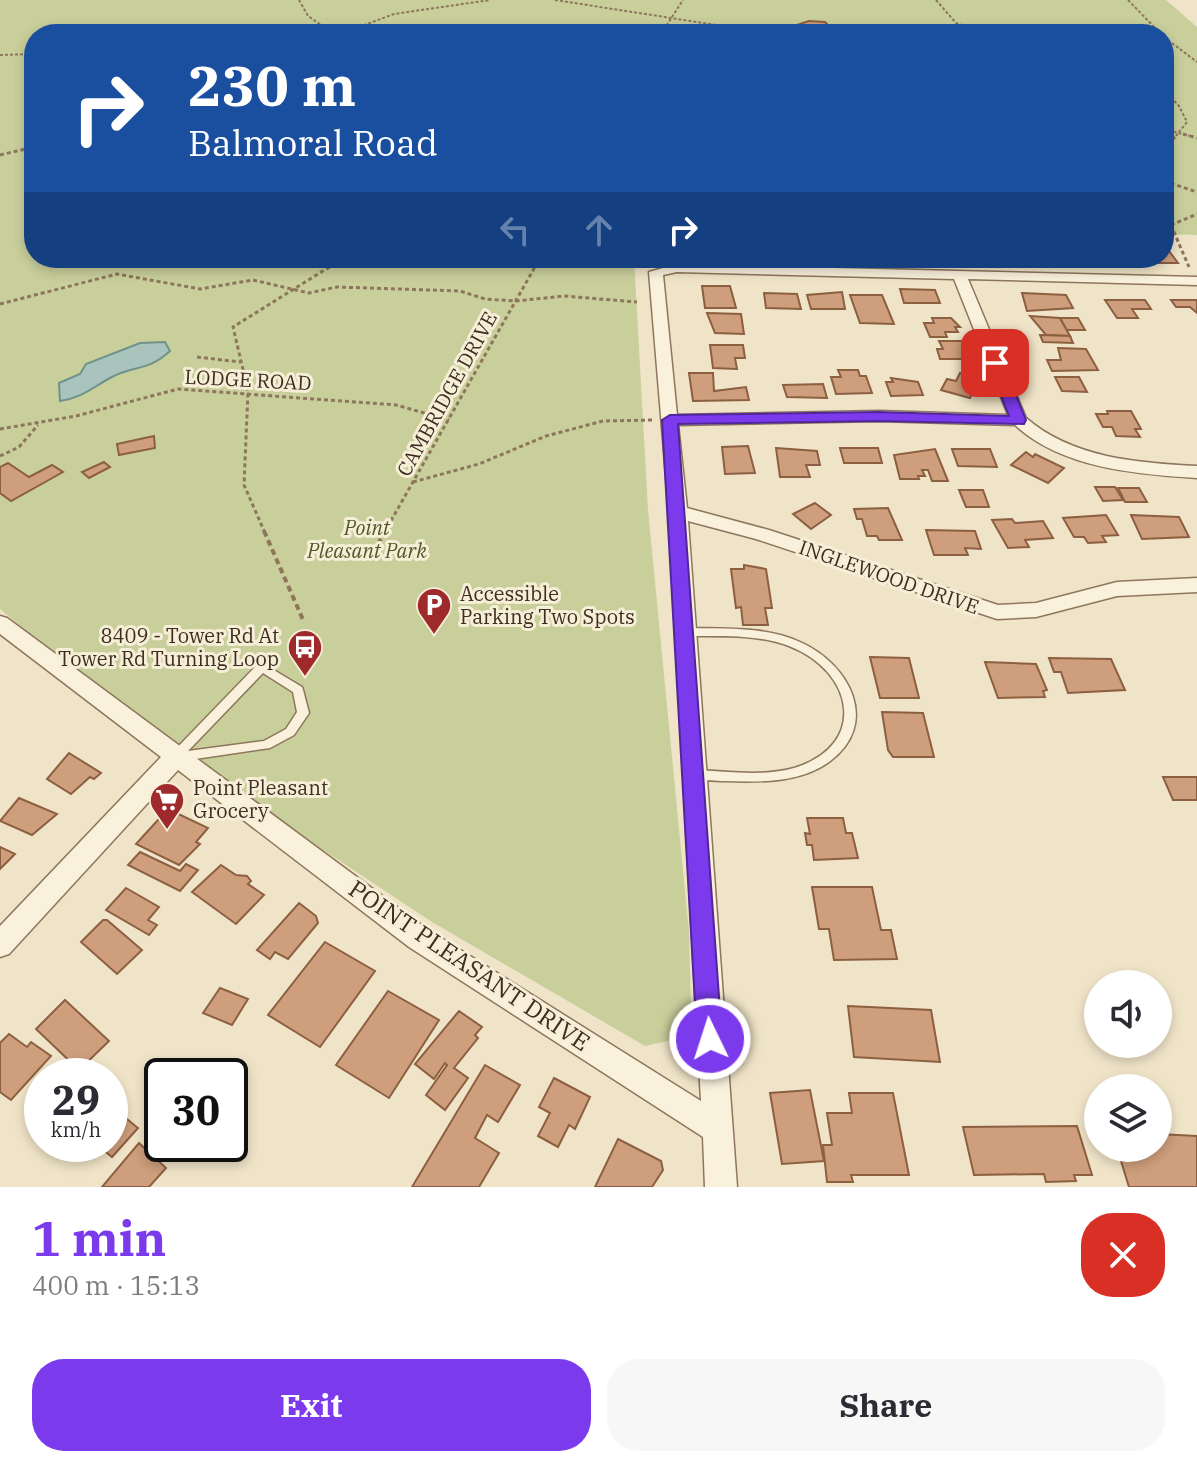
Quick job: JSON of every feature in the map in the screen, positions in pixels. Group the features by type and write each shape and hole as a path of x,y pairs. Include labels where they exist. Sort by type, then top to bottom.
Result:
{"street":[{"path":"721,1187 678,512 655,276 661,270 1196,280"},
{"path":"960,277 1019,420 1042,440 1068,450 1197,472"},
{"path":"670,420 879,416 1019,420"},
{"name":"INGLEWOOD DRIVE","path":"678,512 762,534 997,612 1036,610 1117,589 1197,585"},
{"name":"POINT PLEASANT DRIVE","path":"0,623 418,938 715,1127"},
{"path":"0,945 175,757"}],"lane":[{"path":"685,632 743,634 793,643 825,658 842,677 852,708 849,728 839,745 799,771 754,776 693,775"},
{"path":"262,667 298,690 303,713 290,732 266,745 175,757 262,667"}],"path":[{"path":"299,0 308,16 320,24"},
{"path":"357,24 391,14 455,8 490,0"},
{"path":"557,0 712,24"},
{"path":"666,24 683,0"},
{"path":"936,0 959,24"},
{"path":"1128,0 1151,24"},
{"path":"1174,44 1197,62"},
{"path":"0,55 24,54"},
{"path":"1174,101 1187,122 1174,140"},
{"path":"1174,132 1197,138"},
{"path":"0,155 24,149"},
{"path":"1174,184 1197,192"},
{"path":"1174,224 1197,214"},
{"path":"1174,232 1196,280"},
{"path":"304,622 244,485 248,391 233,327 329,268"},
{"name":"CAMBRIDGE DRIVE","path":"378,544 534,268"},
{"path":"0,304 117,274 200,289 253,280 293,292 309,293 337,287 460,291 485,299 516,301 564,296 637,302"},
{"path":"197,357 240,362"},
{"name":"LODGE ROAD","path":"0,429 40,423 178,389 248,391 396,405 449,420"},
{"path":"413,482 479,464 546,436 603,421 670,420"},
{"path":"0,456 19,447 40,423"}],"green space":[{"name":"Point Pleasant Park","path":"0,0 1166,0 1197,27 1197,235 1174,234 1174,24 24,24 24,268 635,268 648,510 689,932 691,1011 676,1039 645,1046 432,922 154,738 0,609"}],"water":[{"path":"165,342 170,351 162,358 120,373 81,395 60,401 59,383 80,374 86,364 140,343"}],"building":[{"path":"809,21 827,24 800,24"},
{"path":"702,286 730,286 736,308 705,308"},
{"path":"900,289 935,290 940,303 904,303"},
{"path":"842,292 845,309 811,309 807,295"},
{"path":"764,293 797,294 801,309 766,308"},
{"path":"1022,293 1066,295 1073,308 1027,311"},
{"path":"850,295 882,295 894,324 860,323"},
{"path":"1105,300 1145,300 1151,309 1132,309 1138,318 1117,318"},
{"path":"1171,300 1197,300 1197,313 1190,307 1176,307"},
{"path":"707,313 741,314 744,334 715,333"},
{"path":"1030,316 1060,318 1070,336 1046,335"},
{"path":"932,318 951,318 960,327 955,327 958,332 945,332 947,337 930,337 924,323 934,323"},
{"path":"1060,318 1078,318 1085,330 1067,330"},
{"path":"1040,335 1070,336 1073,343 1043,342"},
{"path":"939,341 963,341 971,359 940,359 937,349 943,349"},
{"path":"710,345 743,345 745,358 735,358 737,369 713,368"},
{"path":"1058,348 1086,349 1098,370 1052,371 1047,360 1061,360"},
{"path":"838,370 858,370 860,376 866,376 872,393 836,394 831,377 841,377"},
{"path":"689,373 713,373 714,391 746,387 749,400 693,401"},
{"path":"960,373 985,380 979,392 974,390 970,398 941,390 947,379 956,381"},
{"path":"1055,377 1079,377 1087,392 1062,391"},
{"path":"891,378 918,382 923,395 891,396 886,382 893,382"},
{"path":"823,384 827,398 787,397 783,385"},
{"path":"1107,411 1131,411 1141,429 1135,429 1140,437 1116,436 1112,427 1103,427 1096,414 1108,414"},
{"path":"154,436 155,448 119,455 117,444"},
{"path":"748,446 755,473 725,474 722,447"},
{"path":"776,448 817,451 820,465 806,465 810,477 780,477"},
{"path":"840,448 878,448 882,463 844,463"},
{"path":"935,449 948,481 932,481 928,470 922,470 925,476 918,476 919,479 900,479 894,455"},
{"path":"952,449 990,449 997,467 958,466"},
{"path":"1026,452 1064,468 1048,483 1011,465"},
{"path":"104,462 110,467 89,478 82,472"},
{"path":"8,463 29,477 52,465 63,472 11,501 0,493 0,467"},
{"path":"1095,487 1115,487 1123,500 1103,501"},
{"path":"1118,488 1139,488 1147,502 1125,502"},
{"path":"959,490 983,490 989,507 966,507"},
{"path":"815,503 831,515 811,529 793,514"},
{"path":"888,508 902,540 879,540 877,536 867,536 862,519 857,519 854,509"},
{"path":"1106,515 1118,535 1102,536 1106,542 1088,543 1084,537 1074,537 1063,518"},
{"path":"1131,515 1179,517 1189,537 1142,539"},
{"path":"1012,519 1015,523 1043,521 1053,538 1025,540 1029,547 1008,548 992,520"},
{"path":"926,530 975,531 981,549 965,548 968,555 934,555"},
{"path":"744,565 766,569 772,608 765,608 768,625 743,625 741,607 736,608 731,569 744,569"},
{"path":"870,657 909,658 919,698 880,698"},
{"path":"1049,658 1111,659 1125,690 1068,693 1061,672 1054,672"},
{"path":"985,662 1036,664 1047,690 1043,691 1045,697 998,698"},
{"path":"882,712 923,713 934,757 893,757 888,750"},
{"path":"69,753 101,773 94,779 90,777 71,794 47,779"},
{"path":"1163,777 1197,777 1197,800 1173,800"},
{"path":"19,798 57,814 32,835 0,821"},
{"path":"168,809 208,828 196,842 200,844 179,865 136,844"},
{"path":"807,818 843,818 846,833 852,833 858,858 814,860 812,845 807,845 805,833 810,834"},
{"path":"0,847 15,854 0,869"},
{"path":"140,852 180,871 186,864 198,870 180,891 128,865"},
{"path":"221,865 236,875 247,876 251,881 248,884 264,895 236,924 192,892"},
{"path":"812,887 872,887 881,930 891,930 897,959 834,960 829,929 819,929"},
{"path":"126,888 159,907 148,920 157,925 149,935 106,910"},
{"path":"299,903 316,916 318,923 288,959 275,952 270,959 257,950"},
{"path":"103,920 107,920 142,950 117,974 81,942"},
{"path":"325,942 375,971 320,1047 268,1015"},
{"path":"220,988 248,999 232,1025 203,1013"},
{"path":"388,991 439,1020 389,1098 336,1065"},
{"path":"65,1000 109,1041 91,1058 66,1058 36,1029"},
{"path":"848,1006 931,1010 940,1062 854,1057"},
{"path":"459,1011 482,1027 475,1035 478,1038 454,1068 468,1078 445,1110 426,1095 447,1065 445,1063 434,1079 415,1064"},
{"path":"9,1034 27,1047 31,1042 51,1056 24,1058 24,1086 11,1100 0,1092 0,1043"},
{"path":"485,1065 520,1085 498,1122 487,1115 475,1138 499,1153 479,1187 412,1187"},
{"path":"554,1078 590,1097 575,1129 569,1125 558,1147 538,1136 550,1113 539,1107"},
{"path":"810,1090 824,1161 782,1164 770,1093"},
{"path":"849,1093 893,1093 909,1175 851,1175 853,1182 827,1182 823,1145 832,1145 827,1113 852,1113"},
{"path":"128,1120 138,1128 128,1139"},
{"path":"1077,1126 1084,1149 1084,1162 1088,1162 1092,1175 1074,1175 1076,1181 1046,1182 1044,1174 974,1175 963,1127"},
{"path":"1172,1135 1197,1136 1197,1187 1129,1187 1121,1162 1172,1162"},
{"path":"618,1139 661,1161 663,1170 652,1187 595,1187"},
{"path":"139,1143 144,1148 144,1162 160,1162 166,1168 149,1187 102,1187 123,1162 128,1162 128,1156"}],"place":[{"name":"Accessible Parking Two Spots","path":"434,636"},
{"name":"8409 - Tower Rd At Tower Rd Turning Loop","path":"305,678"},
{"name":"Point Pleasant Grocery","path":"167,831"}],"route":[{"path":"710,1039 670,420 879,416 1019,420 995,363"}]}
